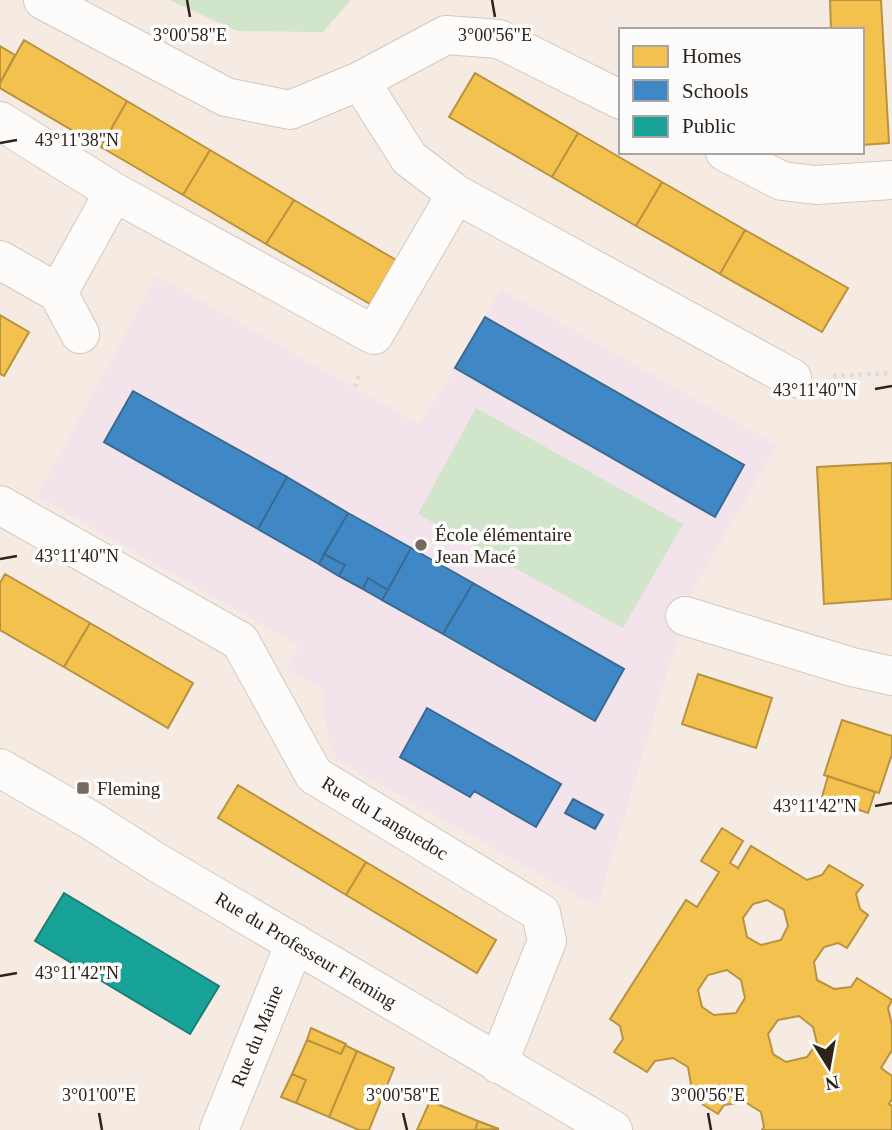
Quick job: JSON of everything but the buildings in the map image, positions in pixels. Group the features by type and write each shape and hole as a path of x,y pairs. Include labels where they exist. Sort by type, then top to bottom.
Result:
{"street":[{"path":"43,0 226,97 290,110 360,81 446,35 499,39 619,99"},
{"path":"360,81 409,158 456,194 792,378"},
{"path":"0,121 114,192 374,335 456,194"},
{"path":"729,154 782,181 816,185 892,180"},
{"path":"58,293 114,192"},
{"path":"0,260 58,293 80,334"},
{"name":"Rue du Languedoc","path":"0,505 240,641 314,775 541,914 547,941 498,1064"},
{"path":"685,616 852,667 892,676"},
{"name":"Rue du Professeur Fleming","path":"0,768 613,1130"},
{"name":"Rue du Maine","path":"219,1130 295,943"}],"path":[{"path":"792,378 892,373"}],"shaded area":[{"name":"École élémentaire Jean Macé","path":"157,276 419,424 455,369 501,289 777,445 691,593 597,907 337,760 328,738 323,690 286,668 299,646 37,496"}],"green space":[{"path":"169,0 351,0 323,32 237,31"},
{"path":"476,408 683,524 623,628 418,514"}],"place":[{"name":"École élémentaire Jean Macé","path":"421,545"},
{"name":"Fleming","path":"83,788"}]}
